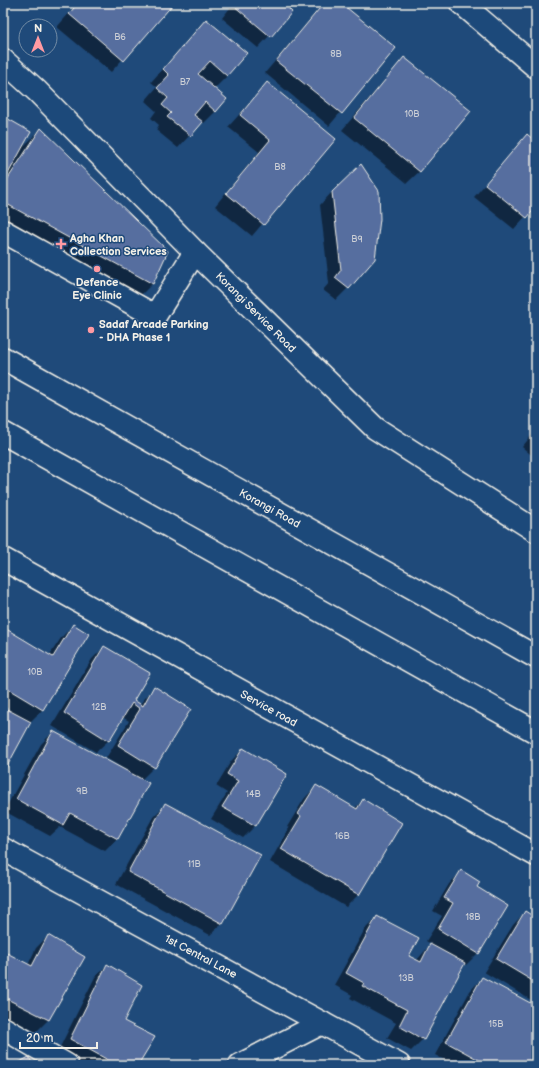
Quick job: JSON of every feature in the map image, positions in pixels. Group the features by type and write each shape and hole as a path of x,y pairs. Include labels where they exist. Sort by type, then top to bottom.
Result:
{"street":[{"path":"461,3 536,67"},
{"name":"Korangi Service Road","path":"3,60 37,91 195,252 375,428 536,531"},
{"path":"3,231 155,316 195,252"},
{"name":"Korangi Road","path":"3,358 536,657"},
{"path":"3,433 536,732"},
{"name":"Service road","path":"3,559 536,855"},
{"name":"1st Central Lane","path":"3,849 398,1065"},
{"path":"240,1065 322,1023"},
{"path":"3,1028 67,1065"}],"building":[{"path":"78,3 174,3 124,61 69,14"},
{"path":"235,3 289,3 286,6 292,12 271,37 233,5"},
{"path":"324,3 341,3 396,48 342,114 276,61"},
{"path":"206,19 247,53 227,76 210,61 198,74 227,99 216,112 205,102 194,115 203,122 191,136 167,117 171,113 162,105 168,98 157,88 169,75 163,69"},
{"path":"404,57 471,111 420,172 354,118"},
{"path":"267,82 336,139 264,225 226,193 270,140 240,115"},
{"path":"3,116 31,132 3,183"},
{"path":"41,128 168,251 153,284 3,202 3,186"},
{"path":"527,134 536,142 536,207 527,218 485,184"},
{"path":"361,164 379,191 380,219 375,259 349,289 335,278 341,270 332,192"},
{"path":"73,624 89,634 43,710 3,686 3,627 53,657"},
{"path":"104,646 150,673 134,700 143,706 154,686 191,709 155,768 118,745 140,709 132,703 109,741 64,713"},
{"path":"3,707 31,722 3,774"},
{"path":"53,731 149,783 118,839 70,813 63,825 16,799"},
{"path":"243,748 287,774 256,826 222,807 238,781 227,774"},
{"path":"316,785 357,809 363,799 402,823 359,895 281,849 301,816 298,814"},
{"path":"165,803 261,855 223,924 128,872"},
{"path":"461,870 480,882 477,887 508,906 479,954 438,929 453,903 444,898"},
{"path":"525,911 536,918 536,983 496,959"},
{"path":"377,916 419,938 409,956 421,962 430,944 465,963 424,1040 399,1026 407,1010 362,986 364,983 346,973"},
{"path":"48,935 85,957 49,1020 3,997 3,951 32,966"},
{"path":"107,964 142,985 124,1021 155,1037 138,1065 117,1065 70,1039"},
{"path":"482,977 536,1006 536,1065 488,1065 446,1042"},
{"path":"29,1057 33,1065 14,1065"}],"place":[{"name":"Agha Khan Collection Services","path":"61,244"},
{"name":"Defence Eye Clinic","path":"97,269"},
{"name":"Sadaf Arcade Parking - DHA Phase 1","path":"91,330"}]}
